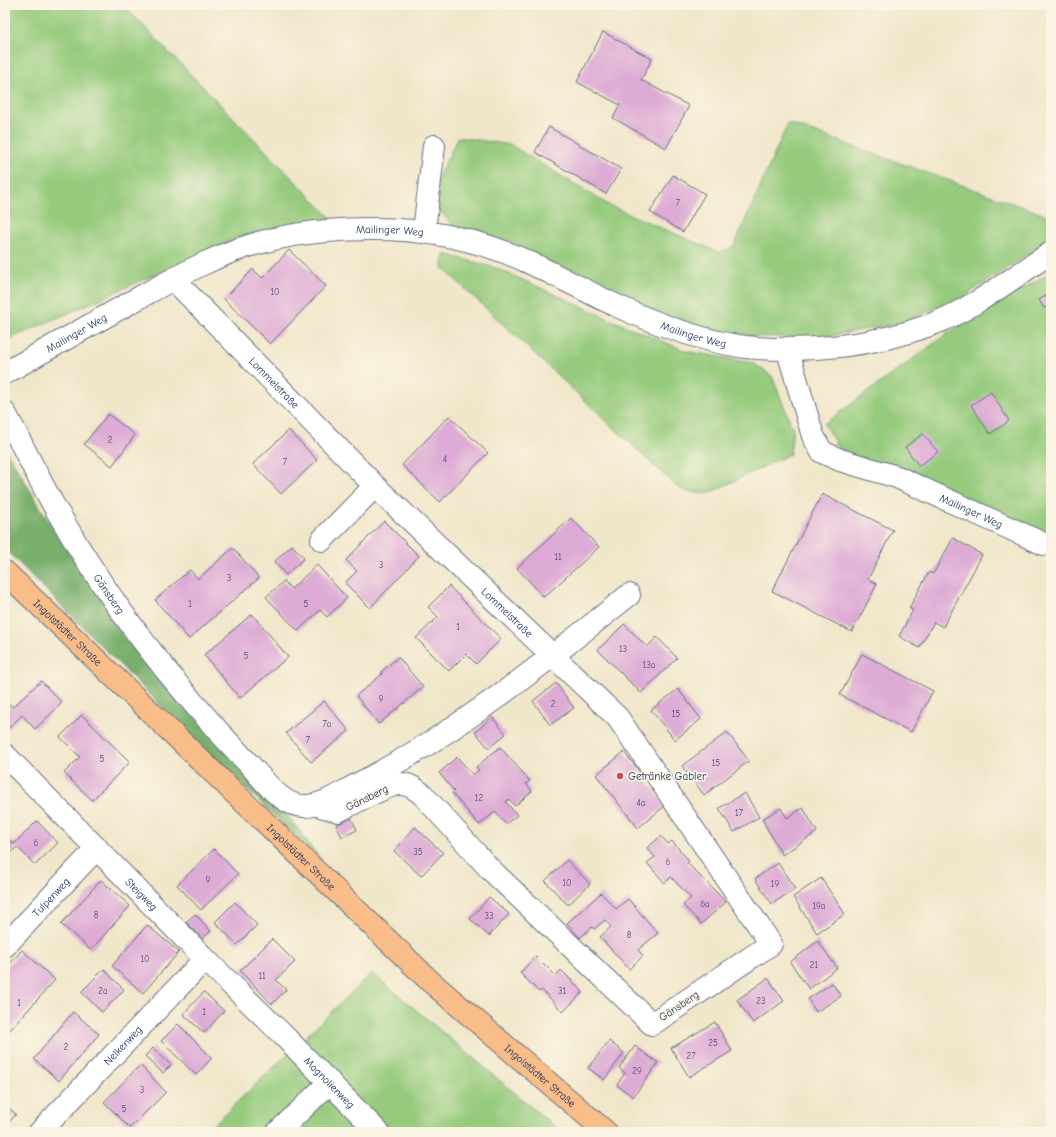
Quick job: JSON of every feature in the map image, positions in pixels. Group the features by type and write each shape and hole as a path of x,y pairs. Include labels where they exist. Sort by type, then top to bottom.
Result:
{"main road":[{"name":"Ingolstädter Straße","path":"5,572 431,982 606,1132"}],"street":[{"path":"424,231 434,146"},
{"name":"Mailinger Weg","path":"5,373 173,279 216,258 265,241 326,231 372,229 424,231 475,243 524,260 618,306 655,322 705,338 746,346 787,348 840,346 897,336 932,325 970,305 1051,253"},
{"name":"Lommelstraße","path":"173,279 375,486 554,656"},
{"name":"Mailinger Weg","path":"787,348 813,436 822,452 840,460 897,477 1044,544"},
{"name":"Gänsberg","path":"5,413 60,517 114,601 162,666 215,728 279,795 292,804 304,806 317,805 338,811 392,785 402,784 414,787 423,794 489,868 652,1024 771,944 618,718 554,656"},
{"path":"322,540 375,486"},
{"name":"Gänsberg","path":"317,805 387,769 443,735 554,656 629,595"},
{"name":"Steigweg","path":"5,755 205,959 280,1032"},
{"name":"Tulpenweg","path":"5,946 97,848"},
{"name":"Nelkenweg","path":"40,1132 205,959"},
{"name":"Magnolienweg","path":"280,1032 378,1132"},
{"path":"278,1132 330,1082"}],"green space":[{"path":"5,5 123,5 333,220 242,236 5,341"},
{"path":"788,123 1051,217 1051,240 963,297 900,323 819,338 740,336 669,318 499,239 452,225 437,207 435,184 458,137 511,145 610,206 720,253 734,246"},
{"path":"444,254 496,268 614,321 686,351 753,363 772,376 793,429 790,454 707,494 689,492 678,488 443,268"},
{"path":"1051,272 1051,532 1048,539 839,449 824,424 948,333"},
{"path":"5,448 62,544 152,664 221,747 287,814 322,861 192,737 5,549"},
{"path":"372,973 561,1132 206,1132"}],"building":[{"path":"603,32 652,59 641,80 689,106 666,148 613,118 620,105 577,82"},
{"path":"549,127 621,169 606,194 535,152"},
{"path":"673,175 705,194 683,232 650,212"},
{"path":"289,250 326,286 270,344 224,299 253,269 262,278"},
{"path":"1051,293 1051,304 1044,308 1039,300"},
{"path":"991,392 1009,421 990,434 971,405"},
{"path":"108,414 135,435 112,466 84,444"},
{"path":"449,416 488,453 440,502 402,465"},
{"path":"289,430 317,460 281,494 253,464"},
{"path":"923,434 938,452 919,466 905,447"},
{"path":"822,494 893,530 868,579 877,584 852,632 772,591"},
{"path":"571,518 599,547 544,597 517,568"},
{"path":"384,521 419,556 370,608 345,583 357,571 346,560"},
{"path":"953,538 982,555 943,627 934,622 919,648 899,636 913,610 909,608 929,572 933,574"},
{"path":"292,545 304,558 286,575 274,562"},
{"path":"233,548 259,578 189,639 155,600 190,570 198,579"},
{"path":"317,565 347,598 327,617 320,610 298,631 266,597 284,581 291,589"},
{"path":"449,586 501,639 476,664 466,654 449,671 416,638 438,617 428,607"},
{"path":"252,614 288,657 240,698 204,655"},
{"path":"624,624 647,647 657,637 677,658 641,693 598,650"},
{"path":"862,654 933,691 911,732 840,695"},
{"path":"398,657 423,687 379,724 356,696 382,674 381,672"},
{"path":"41,681 62,703 35,729 22,715 7,730 5,728 5,701 13,707"},
{"path":"556,683 574,708 550,725 533,701"},
{"path":"678,689 701,719 675,740 651,710"},
{"path":"324,701 349,731 311,762 286,733"},
{"path":"82,715 130,762 92,800 64,773 80,757 60,737"},
{"path":"492,717 506,734 489,748 475,732"},
{"path":"727,732 749,761 704,795 682,766"},
{"path":"500,747 530,781 526,784 532,791 515,806 509,799 506,802 517,815 506,824 495,812 479,825 452,793 454,791 439,773 457,757 473,775 479,770 476,767"},
{"path":"624,752 666,805 638,828 596,775"},
{"path":"745,793 759,817 734,832 719,808"},
{"path":"781,808 787,818 803,808 817,832 782,855 762,819"},
{"path":"351,818 357,830 342,837 336,825"},
{"path":"37,821 58,843 35,865 17,847 5,859 5,838 7,837 14,844"},
{"path":"415,827 443,853 421,876 394,851"},
{"path":"661,836 668,844 672,841 689,861 687,863 726,902 701,924 683,905 691,898 671,877 665,883 647,863 655,857 647,848"},
{"path":"214,849 238,874 201,910 177,885"},
{"path":"567,860 590,884 568,905 545,881"},
{"path":"778,863 795,889 772,904 755,879"},
{"path":"821,878 845,914 817,933 793,897"},
{"path":"101,880 130,906 91,950 61,924"},
{"path":"601,893 616,909 628,899 658,933 638,950 643,956 629,969 600,937 611,927 605,920 594,929 592,927 580,938 567,923"},
{"path":"489,897 509,914 489,936 470,919"},
{"path":"235,902 257,925 237,945 215,922"},
{"path":"195,914 211,931 202,939 186,922"},
{"path":"147,925 179,952 143,993 112,966"},
{"path":"272,939 295,962 276,980 286,990 272,1004 240,971"},
{"path":"818,941 837,968 809,989 790,962"},
{"path":"22,950 55,980 9,1031 5,1027 5,969"},
{"path":"536,956 556,976 561,970 583,992 563,1012 542,990 539,992 520,973"},
{"path":"104,969 124,990 102,1012 81,992"},
{"path":"768,978 784,1001 753,1023 737,1000"},
{"path":"832,983 841,996 816,1012 808,999"},
{"path":"204,992 224,1011 204,1033 183,1014"},
{"path":"73,1012 99,1034 59,1081 34,1059"},
{"path":"715,1022 732,1051 689,1077 671,1048"},
{"path":"178,1024 212,1058 196,1075 161,1041"},
{"path":"609,1041 624,1053 604,1080 588,1068"},
{"path":"635,1046 658,1063 633,1097 617,1085 625,1073 619,1068"},
{"path":"153,1048 171,1065 163,1073 145,1056"},
{"path":"140,1065 166,1092 130,1128 104,1102"},
{"path":"5,1105 16,1114 5,1127"}],"place":[{"name":"Getränke Gabler","path":"620,776"}]}
